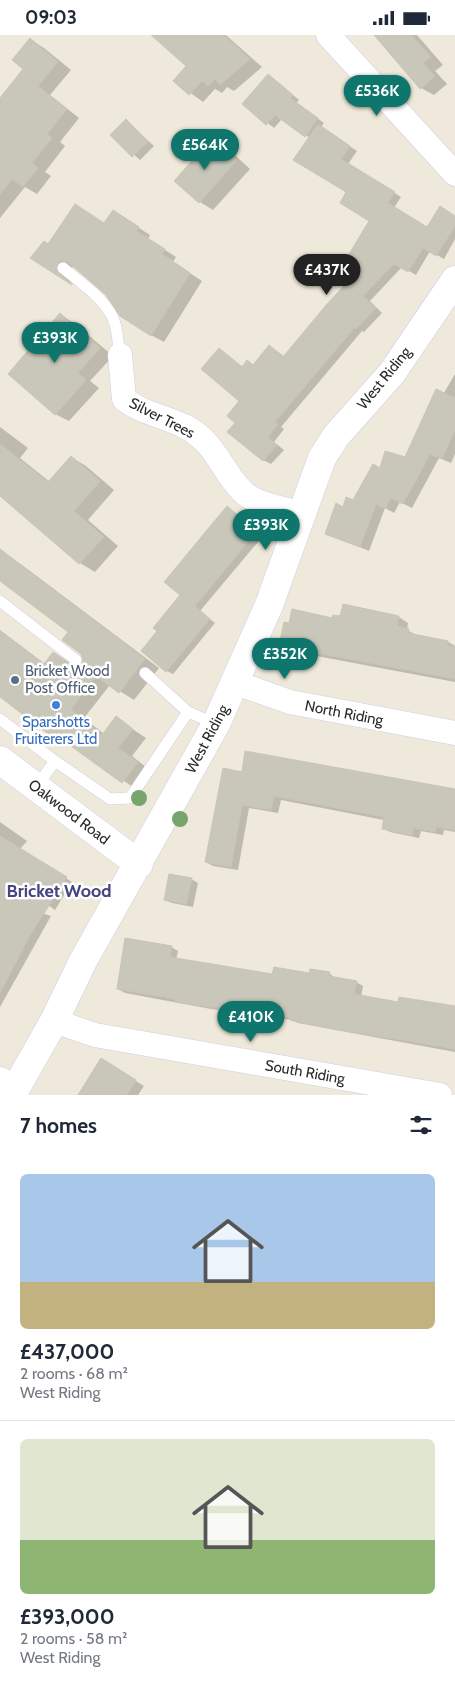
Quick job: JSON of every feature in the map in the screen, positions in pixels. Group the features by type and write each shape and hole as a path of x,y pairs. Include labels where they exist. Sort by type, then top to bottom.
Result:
{"street":[{"path":"328,35 455,173"},
{"name":"West Riding","path":"10,1088 54,1021 83,961 216,724 236,683 269,605 322,458 332,442 392,373 455,280"},
{"name":"Silver Trees","path":"120,355 124,399 136,408 187,427 208,444 242,491 248,495 303,514"},
{"name":"North Riding","path":"236,683 290,702 455,733"},
{"name":"Oakwood Road","path":"0,760 139,864"},
{"name":"South Riding","path":"54,1021 94,1035 440,1095"}],"lane":[{"path":"63,268 92,292 110,312 115,323 120,355"},
{"path":"0,601 76,660"},
{"path":"145,673 188,712 216,724"},
{"path":"0,719 55,761 110,799 130,798 188,712"},
{"path":"36,787 55,761"}],"building":[{"path":"151,35 224,35 250,59 220,85 215,79 208,86 202,81 189,95 173,81 186,66"},
{"path":"374,35 411,35 431,57 423,63 435,76 420,89"},
{"path":"30,38 58,62 38,86 67,109 47,134 52,138 32,163 38,168 23,187 12,179 0,194 0,98 23,69 12,60"},
{"path":"268,74 293,95 290,98 318,118 305,137 275,115 266,125 242,104"},
{"path":"126,119 148,142 132,157 110,135"},
{"path":"318,124 350,146 341,159 395,192 388,203 427,227 440,206 455,216 455,226 436,256 423,248 408,272 394,264 363,296 376,308 356,329 355,327 275,422 278,424 268,437 277,445 263,461 227,432 235,423 227,416 239,401 201,369 219,348 242,367 247,360 253,365 269,345 283,357 327,304 357,272 343,264 369,221 340,203 346,192 293,160"},
{"path":"212,138 237,160 199,203 174,181"},
{"path":"75,204 104,223 113,210 139,227 136,231 165,249 162,254 190,273 151,336 120,316 106,295 68,262 60,261 56,270 72,285 30,258 44,241 48,244"},
{"path":"60,313 100,348 78,373 86,380 55,415 8,374"},
{"path":"436,389 455,398 455,430 442,459 430,454 403,504 391,498 385,509 376,504 360,547 325,534 336,503 343,507 346,497 353,500 373,464 380,468 385,451 405,457"},
{"path":"0,444 48,482 71,456 100,481 74,511 104,537 79,564 0,496"},
{"path":"227,506 257,531 195,606 210,619 166,672 141,651 157,631 153,628 180,595 164,582"},
{"path":"0,549 145,659 119,693 96,676 71,709 102,735 116,716 133,729 118,748 138,762 122,783 53,733 51,736 0,697 0,631 44,664 53,652 75,667 79,667 83,661 81,654 62,640 68,632 0,581"},
{"path":"343,604 399,616 397,626 409,629 408,633 448,641 447,645 455,647 455,679 279,646 284,622 289,623 292,609 332,618 333,615 340,616"},
{"path":"245,751 455,789 455,830 436,827 435,832 413,828 412,835 382,829 384,817 274,796 271,810 242,805 231,867 205,862 223,768 242,772"},
{"path":"0,836 67,877 29,937 0,993"},
{"path":"169,874 192,878 186,904 164,900"},
{"path":"125,938 172,946 170,957 272,974 274,967 309,973 310,969 330,972 329,976 357,981 354,994 398,1002 399,997 455,1006 455,1049 328,1028 290,1020 290,1018 175,1002 175,999 117,989"},
{"path":"101,1058 136,1080 127,1095 78,1095"}],"place":[{"name":"Bricket Wood Post Office","path":"15,680"},
{"name":"Sparshotts Fruiterers Ltd","path":"56,705"}],"district":[{"name":"Bricket Wood","path":"59,891"}]}
